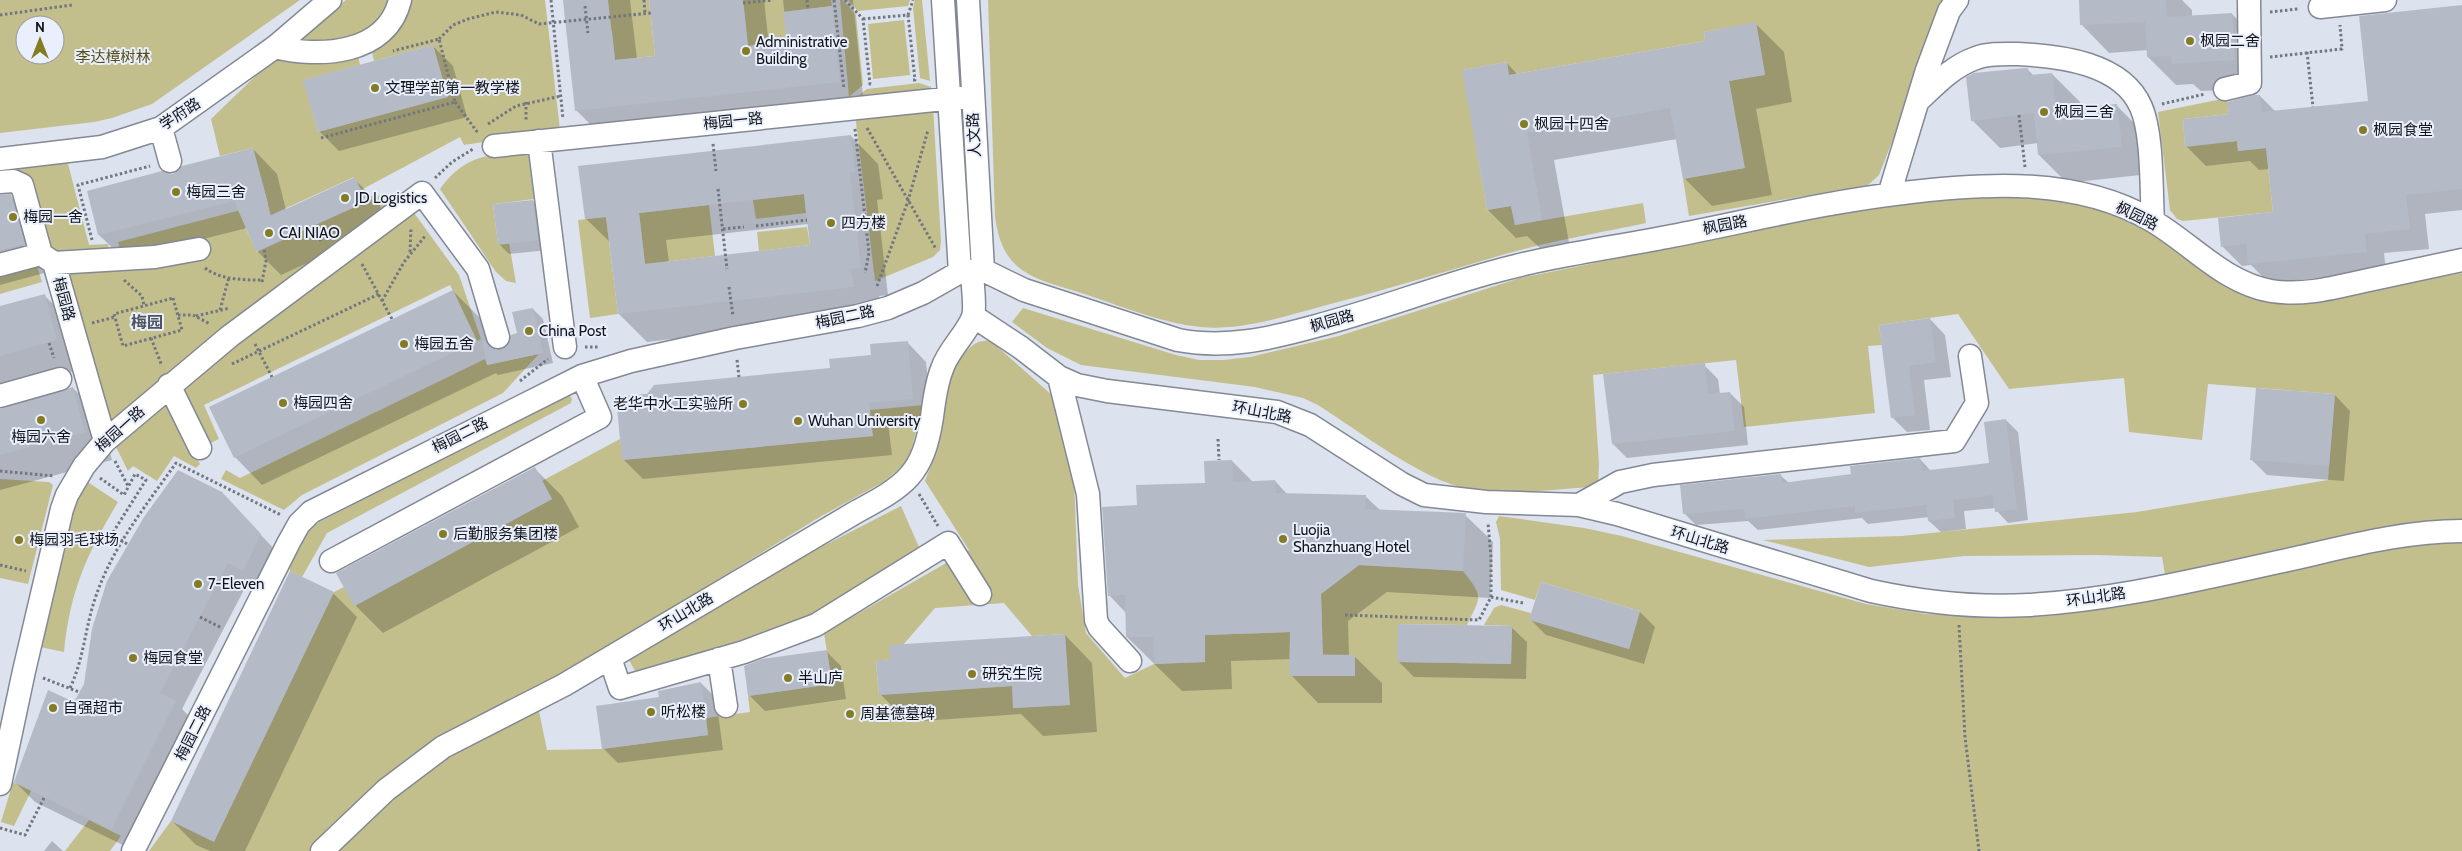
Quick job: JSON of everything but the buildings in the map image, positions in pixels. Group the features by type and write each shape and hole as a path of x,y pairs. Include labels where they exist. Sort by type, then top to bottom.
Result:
{"street":[{"name":"学府路","path":"0,159 102,147 161,128 275,48 330,0"},
{"path":"275,48 310,54 338,51 363,44 390,21 400,0"},
{"path":"943,0 942,99 971,271 973,316"},
{"name":"人文路","path":"968,0 972,96 971,271"},
{"path":"1889,195 1940,33 1949,11 1957,0"},
{"path":"2329,6 2385,0"},
{"path":"2225,89 2250,83 2249,7"},
{"path":"1919,100 1952,70 1979,57 2026,54 2069,59 2099,69 2115,78 2135,95 2142,109 2148,137 2153,221"},
{"name":"梅园一路","path":"484,144 539,141 850,100 942,99 972,96"},
{"path":"161,128 170,161"},
{"path":"539,141 565,346"},
{"name":"梅园路","path":"0,182 13,181 22,185 48,259 105,441"},
{"name":"枫园路","path":"971,271 1158,334 1201,344 1238,344 1272,338 1334,322 1518,265 1889,195 1961,187 2027,186 2054,189 2104,201 2153,221 2238,280 2254,287 2279,292 2301,293 2316,291 2462,260"},
{"path":"422,193 478,269 498,337"},
{"name":"梅园一路","path":"0,784 58,524 67,495 80,472 105,441 169,385 422,193"},
{"path":"0,265 48,259 114,260 155,257 199,249"},
{"name":"梅园二路","path":"133,851 289,542 305,517 324,504 582,376 631,361 735,338 858,316 888,308 971,271"},
{"name":"环山北路","path":"322,851 386,790 443,748 564,685 831,526 890,494 909,477 920,463 927,447 937,381 943,366 973,316 1020,346 1059,377 1094,390 1278,412 1310,425 1402,484 1424,495 1437,498 1486,502 1579,505 1617,514 1871,591 1902,598 1958,604 2027,605 2078,601 2172,585 2400,535 2462,531"},
{"path":"1579,505 1620,482 1653,475 1954,441 1976,403 1970,356"},
{"path":"0,396 57,370"},
{"path":"331,561 600,417 582,376"},
{"path":"1059,377 1087,486 1096,620 1099,627 1130,661"},
{"path":"169,385 200,448"},
{"path":"610,658 620,688 720,659 816,625 948,543 980,594"},
{"path":"720,659 726,706"}],"path":[{"path":"551,0 563,120 572,119"},
{"path":"644,0 645,13"},
{"path":"743,3 773,0"},
{"path":"807,0 808,9"},
{"path":"834,0 850,100 938,252"},
{"path":"845,0 863,19 870,84 879,83"},
{"path":"906,80 915,80 908,15 913,0"},
{"path":"0,15 72,5"},
{"path":"585,6 588,33"},
{"path":"2249,7 2329,6 2342,49 2250,59"},
{"path":"384,54 439,39 453,24 496,12 521,15 539,24 650,13"},
{"path":"863,19 908,15"},
{"path":"439,39 454,102 480,135 494,118 516,106 561,96"},
{"path":"2307,52 2313,107"},
{"path":"2142,109 2225,89"},
{"path":"877,286 942,99"},
{"path":"321,138 454,102"},
{"path":"2019,115 2027,186"},
{"path":"846,129 855,128 869,253 865,273"},
{"path":"716,171 713,144 723,143"},
{"path":"422,193 439,174 470,150 484,144"},
{"path":"470,150 484,144"},
{"path":"102,241 92,242 78,185 170,161"},
{"path":"718,189 727,269"},
{"path":"756,226 807,220"},
{"path":"723,230 744,227"},
{"path":"382,301 404,262 428,232"},
{"path":"259,288 263,280 266,261 264,248"},
{"path":"199,249 204,267 213,273 229,277 263,280"},
{"path":"114,260 118,275 142,296 144,306"},
{"path":"366,269 392,319"},
{"path":"220,310 229,277"},
{"path":"729,287 734,323"},
{"path":"227,367 379,294"},
{"path":"173,298 178,315 182,330 123,346 114,314 173,298"},
{"path":"178,315 196,316 238,331 260,352 272,376"},
{"path":"151,338 169,385"},
{"path":"49,343 57,370"},
{"path":"520,381 565,346 600,346"},
{"path":"738,366 739,376"},
{"path":"1218,439 1219,460"},
{"path":"70,688 80,666 91,611 108,567 122,541 176,463 282,515"},
{"path":"0,471 80,472 124,495 135,474 146,480 112,534 127,544"},
{"path":"909,477 948,543"},
{"path":"1345,614 1479,620 1490,596 1491,557 1486,502"},
{"path":"0,565 24,571"},
{"path":"108,567 112,570"},
{"path":"1490,596 1523,603"},
{"path":"1958,604 1965,737 1979,851"},
{"path":"200,617 224,629"},
{"path":"64,685 79,692"},
{"path":"0,828 25,835 44,798"}],"green space":[{"name":"李达樟树林","path":"0,0 300,0 152,104 112,118 94,122 0,133"},
{"path":"346,0 392,0 384,17 345,44 294,40"},
{"path":"407,0 545,0 560,130 464,145 460,137 361,190 354,177 245,227 257,252 385,193 393,206 111,427 63,270 121,253 118,242 268,203 253,148 220,156 211,119 275,57 357,52 360,65 304,80 318,132 447,97 433,45 374,61 371,47"},
{"path":"608,0 649,0 655,56 615,60 612,31 567,35 564,8 608,3"},
{"path":"743,0 831,0 832,6 784,12 787,42 748,46"},
{"path":"840,0 843,0 856,15 863,85 849,97"},
{"path":"848,0 910,0 908,6 858,11"},
{"path":"915,0 922,0 930,81 920,78 913,8"},
{"path":"988,0 1947,0 1879,175 1868,185 1689,216 1683,179 1744,168 1729,81 1765,74 1756,23 1704,32 1705,41 1509,75 1507,62 1463,70 1487,210 1511,206 1515,225 1643,203 1646,223 1522,249 1279,318 1247,325 1216,328 1186,325 1155,318 1048,283 1023,271 1005,251 999,236 995,217"},
{"path":"904,20 910,75 873,79 868,24"},
{"path":"919,83 931,87 931,93 849,103 867,89"},
{"path":"2227,98 2229,114 2183,119 2185,146 2237,141 2238,151 2266,148 2273,212 2183,221 2177,219 2170,210 2158,112"},
{"path":"933,106 940,250 933,257 875,281 855,114"},
{"path":"528,151 534,199 493,204 498,244 509,243 516,283 506,281 496,272 440,189 449,177 459,169 479,158"},
{"path":"67,160 89,245 108,244 110,255 51,253 31,185 0,174 0,165"},
{"path":"804,194 806,213 756,219 753,200"},
{"path":"1963,195 2056,198 2127,217 2218,277 2364,290 2462,273 2462,851 149,851 171,821 214,841 334,592 344,587 355,606 552,499 542,481 620,439 623,460 872,436 870,410 923,405 911,451 905,464 883,482 818,518 535,692 547,750 602,749 708,735 706,718 750,712 748,696 832,684 824,633 969,550 925,481 938,445 951,373 973,345 983,341 991,341 1053,396 1074,477 1078,585 1086,633 1125,678 1154,664 1205,662 1205,635 1322,631 1321,594 1359,565 1463,571 1477,592 1477,602 1467,625 1398,624 1398,662 1511,664 1512,626 1484,625 1494,608 1501,605 1531,613 1530,620 1629,649 1640,611 1541,582 1535,600 1501,590 1500,539 1496,522 1499,516 1584,528 1622,536 1866,604 1927,614 2029,617 2078,612 2169,597 2162,557 2097,555 1964,556 1869,567 1763,540 1902,536 2137,512 2328,480 2335,394 2208,384 2202,440 2129,432 2124,378 2009,389 1958,314 1879,325 1882,345 1868,346 1875,413 1744,427 1736,360 1593,375 1599,464 1598,487 1517,492 1468,489 1431,476 1391,453 1318,405 1303,398 1255,387 1081,365 1047,348 1012,322 1023,308 1176,355 1199,360 1250,357 1339,336 1520,278 1823,217","holes":["1004,603 1032,636 1065,634 1069,705 1014,708 1012,686 879,695 876,662 890,660 935,608","1290,654 1355,655 1354,676"]},
{"path":"709,205 715,256 645,264 639,213"},
{"path":"412,210 459,275 481,339 477,341 450,285 204,405 219,439 204,446 177,389"},
{"path":"606,217 618,314 590,318 578,220"},
{"path":"807,227 810,245 759,251 757,232"},
{"path":"37,265 42,282 0,294 0,275"},
{"path":"539,354 503,393 302,495 284,510 221,479 226,470 240,478 485,359 487,365"},
{"path":"568,393 572,399 571,403 327,533 302,577 290,571 289,564 310,527"},
{"path":"168,394 200,464 196,468 174,456 157,481 133,466 128,471 113,441"},
{"name":"梅园羽毛球场","path":"0,479 49,482 53,485 28,584 0,578"},
{"path":"86,481 118,502 97,539 82,573 71,610 64,652 40,647 72,506"},
{"path":"901,506 919,547 799,622 723,647 635,671 628,658 761,578"},
{"path":"13,782 31,791 14,826 1,822"},
{"path":"89,820 121,836 110,851 65,851"}],"place":[{"name":"枫园二舍","path":"2190,41"},
{"name":"Administrative Building","path":"746,51"},
{"name":"文理学部第一教学楼","path":"375,88"},
{"name":"枫园三舍","path":"2044,112"},
{"name":"枫园十四舍","path":"1524,124"},
{"name":"枫园食堂","path":"2363,130"},
{"name":"梅园三舍","path":"176,192"},
{"name":"JD Logistics","path":"345,198"},
{"name":"梅园一舍","path":"13,217"},
{"name":"四方楼","path":"831,223"},
{"name":"CAI NIAO","path":"269,233"},
{"name":"China Post","path":"529,331"},
{"name":"梅园五舍","path":"404,344"},
{"name":"梅园四舍","path":"283,403"},
{"name":"老华中水工实验所","path":"743,404"},
{"name":"梅园六舍","path":"41,420"},
{"name":"Wuhan University","path":"798,421"},
{"name":"后勤服务集团楼","path":"443,534"},
{"name":"Luojia Shanzhuang Hotel","path":"1283,539"},
{"name":"梅园羽毛球场","path":"19,540"},
{"name":"7-Eleven","path":"198,584"},
{"name":"梅园食堂","path":"133,658"},
{"name":"研究生院","path":"972,674"},
{"name":"半山庐","path":"788,678"},
{"name":"自强超市","path":"53,708"},
{"name":"听松楼","path":"651,712"},
{"name":"周基德墓碑","path":"850,714"}],"district":[{"name":"梅园","path":"147,322"}]}
